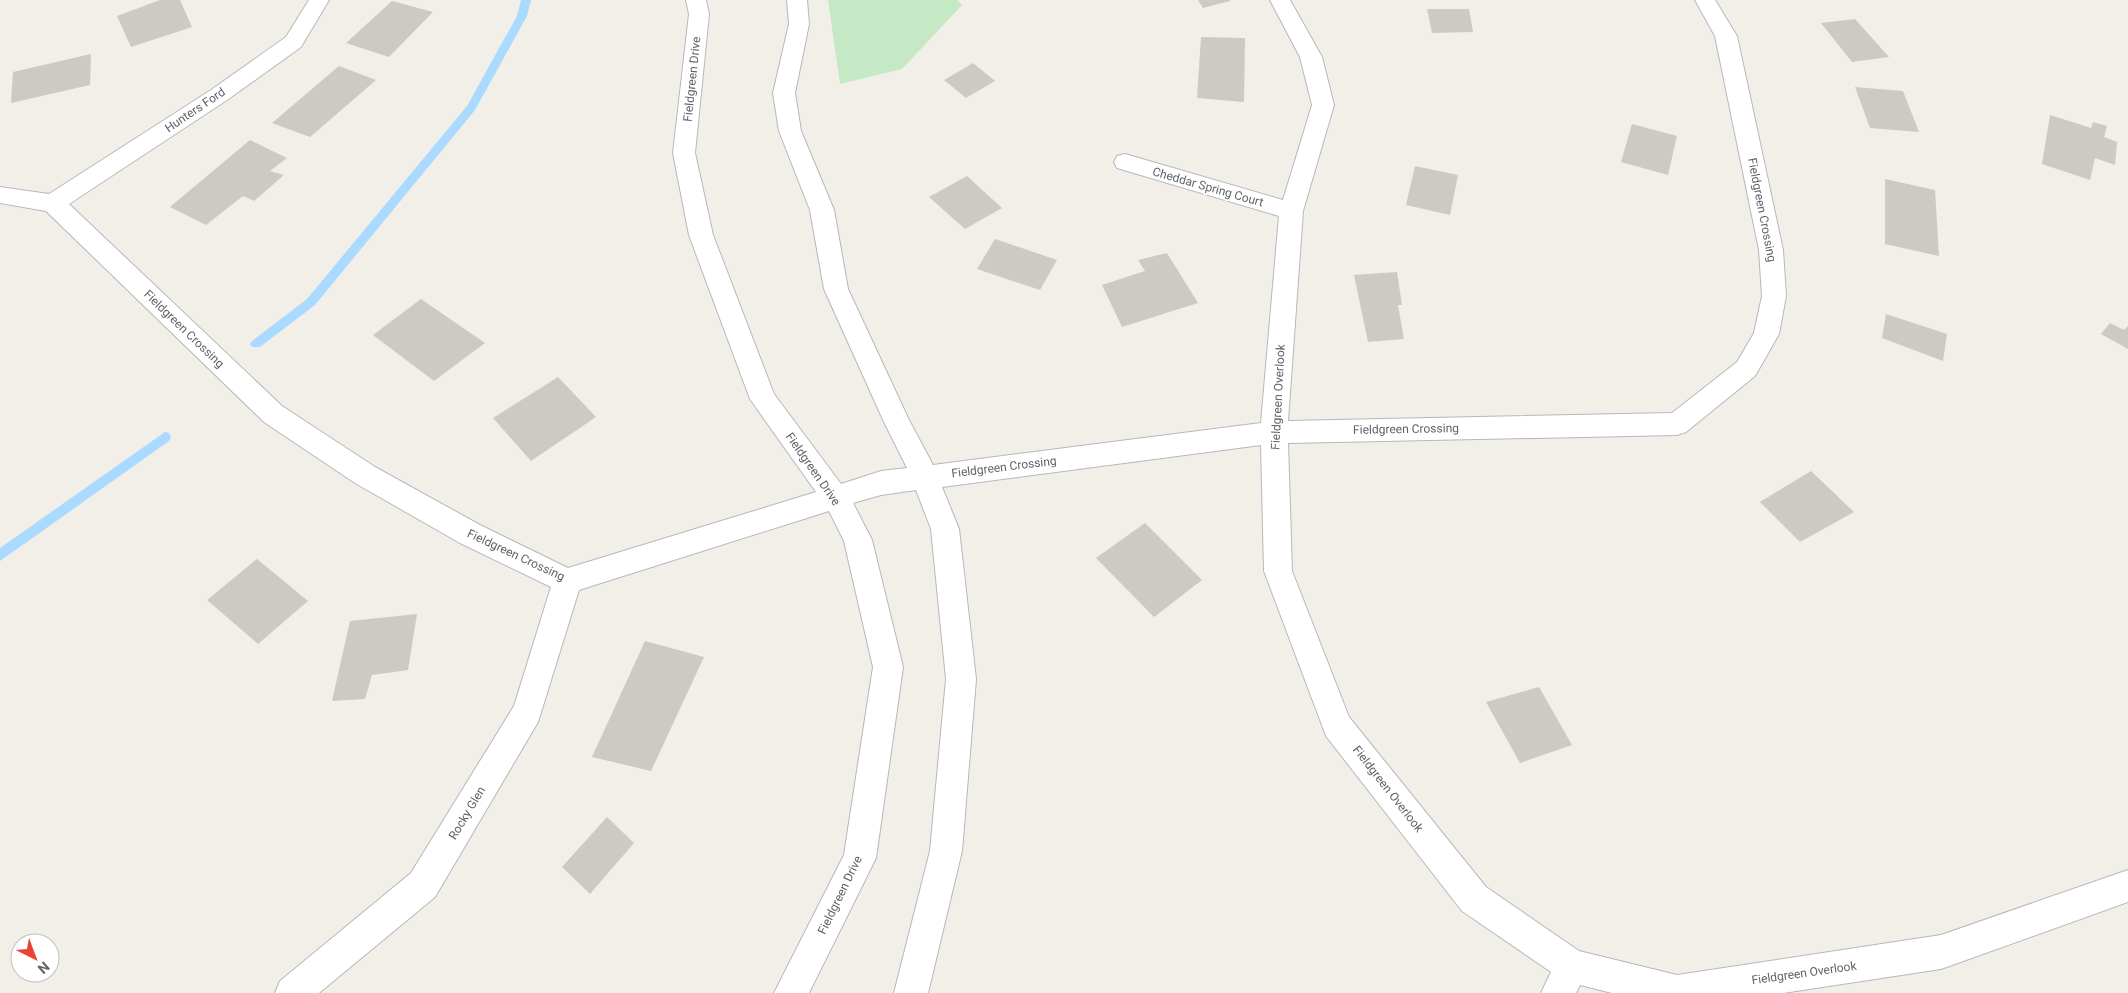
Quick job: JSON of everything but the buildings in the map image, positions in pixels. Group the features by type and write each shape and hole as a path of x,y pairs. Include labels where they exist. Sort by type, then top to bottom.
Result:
{"street":[{"name":"Hunters Ford","path":"53,203 219,95 294,42 319,0"},
{"name":"Fieldgreen Drive","path":"696,0 699,14 684,153 700,234 763,399 836,498 858,540 888,666 860,858 791,993"},
{"path":"797,0 799,24 784,93 790,131 822,210 836,289 897,422 925,477 945,529 961,679 946,850 912,993"},
{"name":"Fieldgreen Overlook","path":"1280,0 1311,57 1323,105 1291,211 1274,432 1278,571 1337,726 1474,898 1565,980 1677,992 1941,952 2128,886"},
{"name":"Fieldgreen Crossing","path":"53,203 273,414 365,475 470,534 567,581 881,483 1274,432 1677,424 1746,368 1766,334 1774,296 1771,250 1726,36 1704,0"},
{"name":"Cheddar Spring Court","path":"1125,162 1291,211"},
{"path":"0,194 53,203"},
{"name":"Rocky Glen","path":"292,993 423,885 527,712 567,581"}],"green space":[{"path":"828,0 957,0 962,5 902,69 840,84"}],"waterway":[{"path":"256,344 311,302 471,108 522,16 526,0"},
{"path":"0,555 165,437"}]}
